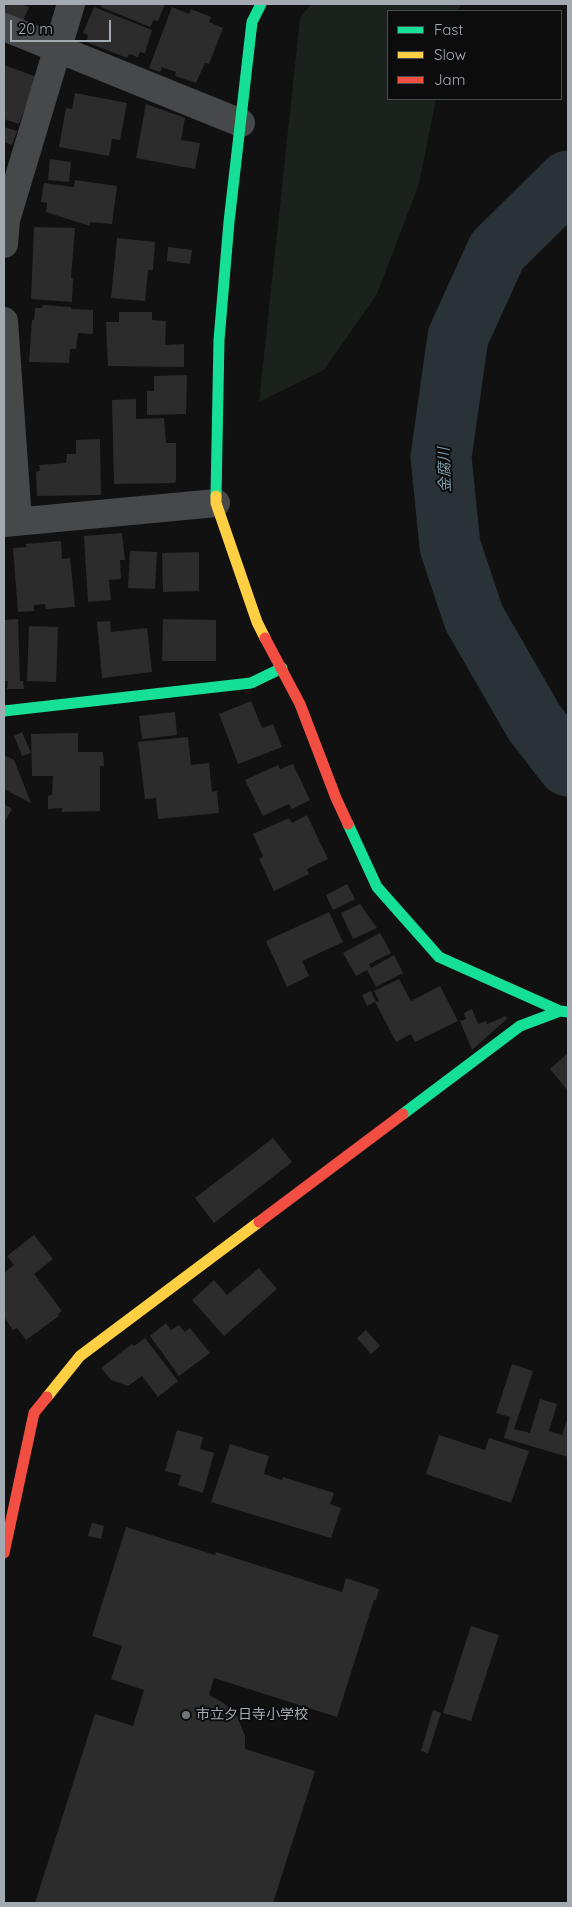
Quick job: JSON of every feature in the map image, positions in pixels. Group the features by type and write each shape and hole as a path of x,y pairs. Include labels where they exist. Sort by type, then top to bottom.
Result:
{"street":[{"path":"4,244 6,220 71,4"},
{"path":"261,4 252,22 229,222 219,340 216,503 257,622 300,704 336,798 377,887 439,957 564,1012"},
{"path":"4,26 241,123"},
{"path":"4,321 11,522 216,503"},
{"path":"4,711 251,683 282,668"},
{"path":"4,1553 34,1413 80,1356 520,1026 564,1012"}],"shaded area":[{"path":"311,4 461,4 458,10 387,10 387,100 436,100 419,184 377,294 324,370 259,402 300,18"}],"building":[{"path":"4,4 21,4 29,7 23,21 4,13"},
{"path":"102,4 165,4 158,21 154,20 150,27 101,7"},
{"path":"94,7 152,30 145,53 140,52 138,57 129,54 127,58 86,42 88,35 83,33"},
{"path":"172,7 189,14 191,9 211,17 209,22 223,28 209,64 205,63 196,83 175,76 176,72 162,67 160,72 149,68"},
{"path":"4,65 37,77 19,124 4,119"},
{"path":"75,93 127,103 120,140 112,139 109,156 59,147 66,108 72,109"},
{"path":"146,104 185,118 181,140 200,143 195,169 136,158"},
{"path":"4,127 17,131 12,145 4,142"},
{"path":"50,159 71,162 69,182 48,180"},
{"path":"75,180 117,186 112,224 90,222 90,226 46,212 47,203 41,202 44,183 74,187"},
{"path":"34,227 75,228 71,278 73,279 72,302 31,299"},
{"path":"117,238 155,242 153,270 148,270 145,301 111,298"},
{"path":"168,247 192,250 190,264 167,261"},
{"path":"43,305 93,310 93,334 78,333 76,349 70,349 69,363 29,362 32,320 34,320 35,308 42,308"},
{"path":"119,312 152,312 152,320 166,321 165,345 184,344 184,367 108,366 106,322 119,322"},
{"path":"187,375 186,414 147,415 147,391 154,391 154,376"},
{"path":"136,399 136,419 164,418 166,443 176,443 175,483 114,484 112,400"},
{"path":"100,439 101,495 37,496 36,472 40,471 39,465 66,463 67,454 76,454 76,440"},
{"path":"122,533 125,560 120,560 121,579 109,580 111,600 88,602 84,536"},
{"path":"61,541 62,559 70,558 75,607 46,609 45,604 34,605 34,611 18,612 13,548 26,547 26,544"},
{"path":"130,551 157,552 155,589 128,588"},
{"path":"199,552 199,591 163,592 162,553"},
{"path":"18,619 20,681 23,681 24,689 7,689 8,681 4,681 4,620"},
{"path":"163,619 216,620 216,661 162,661"},
{"path":"110,621 111,632 147,628 152,672 102,678 97,622"},
{"path":"29,626 58,627 56,682 27,681"},
{"path":"251,701 262,728 273,724 282,747 238,764 219,714"},
{"path":"175,712 177,735 142,739 139,716"},
{"path":"22,732 31,753 22,756 14,736"},
{"path":"78,733 78,752 103,752 104,766 100,766 100,811 62,812 62,808 48,809 48,796 52,795 53,776 32,776 31,734"},
{"path":"188,737 191,765 209,763 212,792 217,791 219,813 158,819 156,798 145,799 138,742"},
{"path":"4,755 14,760 31,803 4,789"},
{"path":"293,764 310,800 292,809 289,804 263,816 245,780 278,765 280,769"},
{"path":"4,804 12,809 4,823"},
{"path":"307,815 328,859 307,869 309,874 274,891 259,859 263,856 253,834 289,818 292,823"},
{"path":"347,884 355,899 333,910 326,895"},
{"path":"360,904 377,928 353,939 341,913"},
{"path":"329,912 343,942 302,961 309,976 287,987 266,941"},
{"path":"380,933 391,953 369,964 371,968 394,955 403,973 376,987 367,970 356,976 343,953"},
{"path":"399,979 411,1001 440,986 458,1021 415,1042 411,1034 396,1042 375,1002 367,1006 362,995 371,991 376,1002 379,1001 374,991"},
{"path":"472,1009 478,1024 486,1021 487,1024 506,1016 506,1018 509,1017 472,1050 460,1021 466,1019 464,1013"},
{"path":"568,1053 568,1091 550,1069"},
{"path":"273,1138 292,1162 214,1223 195,1198"},
{"path":"34,1235 53,1259 34,1274 62,1311 58,1314 59,1316 26,1340 17,1328 13,1330 4,1317 4,1273 14,1265 7,1256"},
{"path":"259,1268 277,1289 224,1336 192,1300 214,1280 227,1295"},
{"path":"166,1323 171,1330 179,1325 185,1332 190,1328 210,1353 179,1376 150,1336"},
{"path":"366,1330 380,1346 371,1354 357,1338"},
{"path":"145,1338 178,1381 158,1397 142,1376 128,1386 111,1380 101,1368 132,1344 134,1346"},
{"path":"512,1364 533,1371 514,1429 530,1433 540,1399 557,1404 549,1431 562,1435 568,1416 568,1457 504,1438 510,1417 496,1413"},
{"path":"177,1430 203,1437 200,1449 214,1453 203,1493 178,1485 181,1475 165,1471"},
{"path":"439,1435 485,1450 489,1438 529,1451 511,1503 426,1474"},
{"path":"230,1444 269,1456 264,1474 282,1480 283,1477 334,1493 330,1504 341,1508 331,1538 211,1502"},
{"path":"92,1523 104,1526 101,1539 88,1536"},
{"name":"市立夕日寺小学校","path":"126,1527 215,1555 216,1552 342,1592 346,1578 379,1589 337,1717 214,1678 209,1695 224,1703 237,1716 245,1736 245,1749 315,1771 273,1903 35,1903 95,1714 133,1726 144,1690 111,1679 122,1646 92,1636"},
{"path":"471,1626 499,1635 471,1721 443,1713"},
{"path":"433,1710 441,1713 428,1753 421,1751"}],"waterway":[{"name":"金腐川","path":"568,181 497,251 458,337 441,457 450,546 474,618 534,722 568,766"}],"traffic: fast":[{"path":"216,496 219,340 229,222 252,22 261,4"},
{"path":"4,711 251,683 282,668"},
{"path":"348,824 377,887 439,957 560,1011 568,1012"},
{"path":"403,1114 520,1026 560,1011"}],"traffic: slow":[{"path":"216,496 216,503 257,622 265,638"},
{"path":"47,1397 80,1356 259,1222"}],"traffic: jam":[{"path":"265,638 300,704 348,824"},
{"path":"259,1222 403,1114"},
{"path":"4,1553 34,1413 47,1397"}],"place":[{"name":"市立夕日寺小学校","path":"186,1715"}]}
